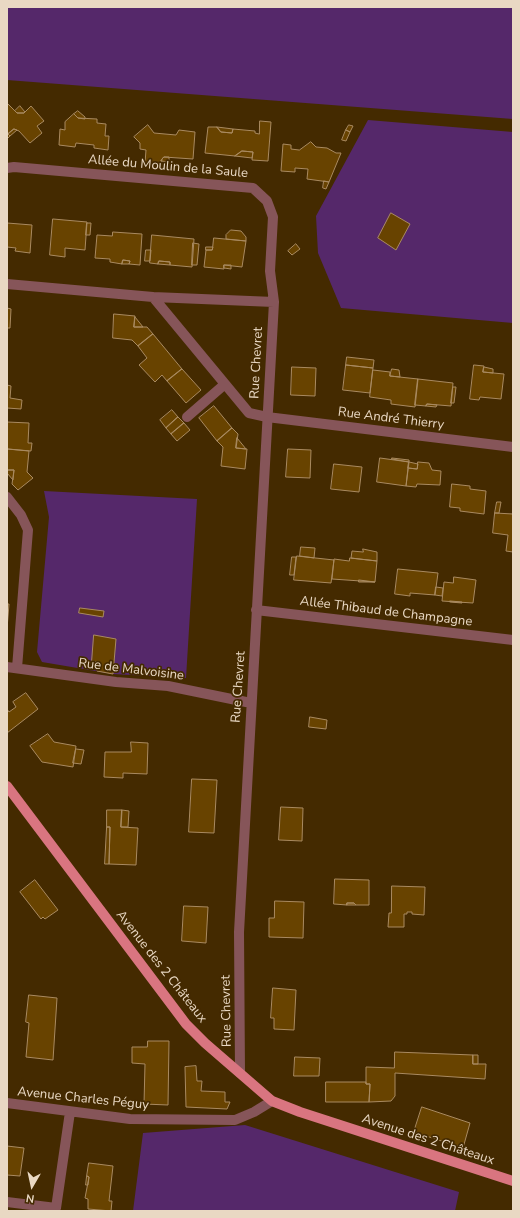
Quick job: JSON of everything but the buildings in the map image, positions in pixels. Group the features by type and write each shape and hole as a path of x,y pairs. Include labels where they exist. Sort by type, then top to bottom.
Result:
{"main road":[{"name":"Avenue des 2 Châteaux","path":"7,786 186,1024 205,1043 272,1101 300,1112 513,1181"}],"street":[{"name":"Allée du Moulin de la Saule","path":"7,168 14,166 253,188 267,201 273,217 270,271 274,302"},
{"path":"7,284 153,297 274,302"},
{"name":"Rue André Thierry","path":"153,297 249,413 267,417 513,447"},
{"name":"Rue Chevret","path":"240,1073 239,932 274,302"},
{"path":"187,417 225,384"},
{"path":"7,497 21,515 28,530 12,667"},
{"name":"Allée Thibaud de Champagne","path":"256,610 513,640"},
{"name":"Rue de Malvoisine","path":"12,667 116,682 168,686 251,703"},
{"name":"Avenue Charles Péguy","path":"7,1103 130,1120 235,1120 254,1112 272,1101"},
{"path":"7,1202 56,1208 70,1112"}],"shaded area":[{"path":"7,7 513,7 513,119 7,80"},
{"path":"368,120 513,132 513,323 341,308 318,253 316,216"},
{"path":"44,491 197,499 186,678 113,674 42,662 37,652 49,517"},
{"path":"245,1125 459,1192 455,1211 133,1211 143,1133"}]}
